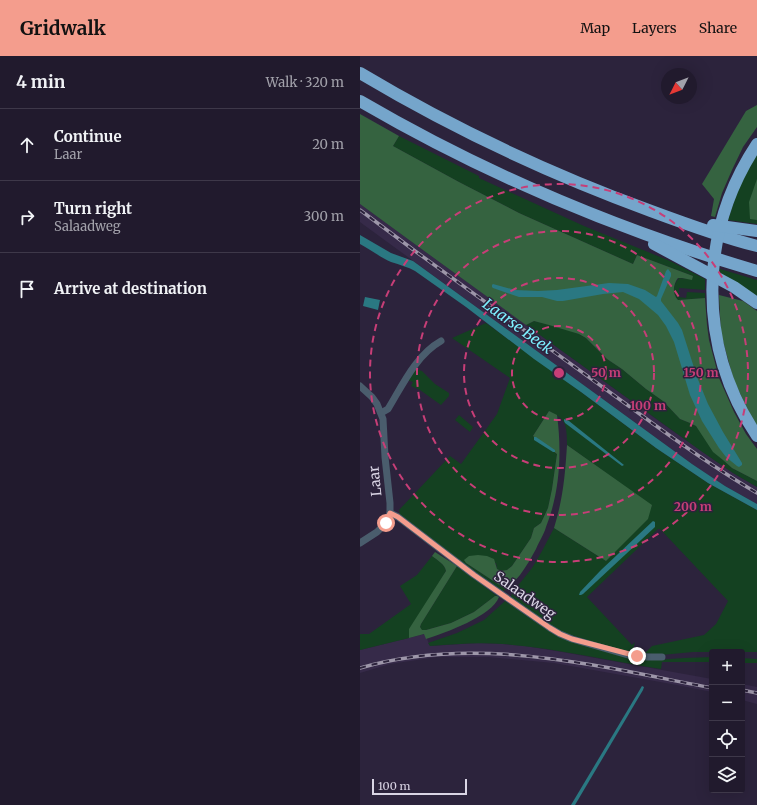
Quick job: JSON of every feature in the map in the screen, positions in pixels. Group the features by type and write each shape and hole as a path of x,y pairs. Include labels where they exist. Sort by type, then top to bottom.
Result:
{"highway":[{"path":"360,73 443,119 519,157 608,195 676,220 757,246"},
{"path":"360,101 470,160 555,199 618,224 702,254 757,271"},
{"path":"757,144 734,183 728,199 720,227 715,256 712,292 717,341 722,363 737,401 757,436"},
{"path":"676,220 757,231"},
{"path":"618,224 706,271 734,287 757,303"}],"street":[{"path":"381,413 388,409 424,353 441,341"},
{"name":"Laar","path":"360,386 377,404 383,419 390,503 390,513 386,523 382,528 360,543"},
{"name":"Salaadweg","path":"390,513 398,517 474,575 560,634 572,639 628,655 662,657"}],"shaded area":[{"path":"757,105 757,127 743,147 732,170 722,193 715,217 711,216 714,199 702,184 746,111"},
{"path":"360,114 399,136 393,146 519,213 633,264 637,255 693,276 692,280 678,278 674,286 674,292 678,300 705,298 709,340 719,378 734,412 746,434 757,449 757,481 732,468 713,452 696,426 680,419 663,401 607,359 586,338 579,334 534,321 526,325 360,204"},
{"path":"399,136 479,176 479,178 584,226 670,261 705,279 705,290 679,288 679,297 686,298 687,292 705,293 705,298 678,300 674,292 674,286 677,280 679,278 692,279 693,276 637,255 633,264 519,213 393,146"},
{"path":"757,152 757,224 728,220 742,177"},
{"path":"757,179 757,220 750,219 749,202"},
{"path":"360,204 663,424 733,473 757,487 757,504 725,486 692,464 360,222"},
{"path":"360,235 391,253 413,261 692,464 725,486 757,504 757,510 708,483 656,448 415,271 391,262 360,244"},
{"path":"668,269 671,276 661,301 682,330 697,377 708,404 742,463 739,467 726,457 702,421 690,395 674,342 666,326 658,315 639,299 623,292 557,301 542,297 519,297 492,287 493,284 515,290 538,291 609,283 628,284 645,290 656,297"},
{"path":"720,269 757,280 757,296 719,273"},
{"path":"719,295 743,301 757,311 757,426 734,381 721,334"},
{"path":"365,297 380,300 378,310 363,306"},
{"path":"534,321 560,327 586,338 607,359 663,401 680,419 696,426 732,468 757,481 757,487 733,473 701,451 526,325"},
{"path":"486,323 656,448 708,483 757,510 757,652 745,652 745,649 709,649 709,652 661,655 645,653 652,646 704,635 716,624 728,601 660,529 658,529 587,597 632,645 635,642 633,649 629,651 614,649 559,631 511,597 512,593 532,568 554,528 606,561 652,506 567,445 564,423 557,415 549,411 533,436 557,454 548,508 541,523 534,528 531,538 512,566 507,570 501,571 497,569 496,563 466,563 507,589 503,591 464,564 400,515 399,510 450,456 461,464 497,414 510,378 452,338"},
{"path":"415,369 422,371 435,384 449,393 449,396 441,405 420,390 411,386 413,382 407,380"},
{"path":"549,411 557,415 559,429 559,472 551,514 536,549 520,575 507,589 466,563 464,560 469,556 487,556 494,559 497,569 501,571 507,570 512,566 531,538 534,528 541,523 548,508 557,454 533,436"},
{"path":"459,415 473,427 470,432 455,420"},
{"path":"564,419 569,421 624,465 622,466 565,423"},
{"path":"534,437 555,450 555,452 534,440"},
{"path":"567,445 652,505 648,519 606,561 554,528 560,507"},
{"path":"653,521 655,522 655,527 583,594 579,595 580,592 601,570"},
{"path":"435,552 457,566 421,624 420,627 422,630 451,623 474,612 495,596 499,597 495,604 487,611 467,623 426,639 424,634 409,638 409,629 446,571 442,564 432,556"},
{"path":"432,556 442,564 446,571 409,633 409,638 360,650 360,634 369,634 411,604 400,586 417,575"},
{"path":"457,566 497,596 474,612 451,623 422,630 420,627 421,624"},
{"path":"505,601 552,633 655,660 709,657 709,662 662,662 661,669 523,646 485,643 430,646 428,643 457,633 484,620"},
{"path":"425,634 430,646 477,643 525,646 709,678 709,691 554,663 488,657 437,657 390,664 360,673 360,650"},
{"path":"745,658 757,659 757,663 745,663"},
{"path":"745,685 757,687 757,704 745,701"},
{"path":"642,686 644,687 643,690 575,805 571,805"}],"railway":[{"path":"360,210 671,437 719,470 757,493"},
{"path":"360,668 404,658 448,654 492,654 536,657 580,663 709,687"},
{"path":"745,691 757,693"}],"route":[{"path":"386,523 390,513 398,517 474,575 560,634 572,639 628,655 637,656"}],"water label":[{"name":"Laarse Beek","path":"518,326"}]}
